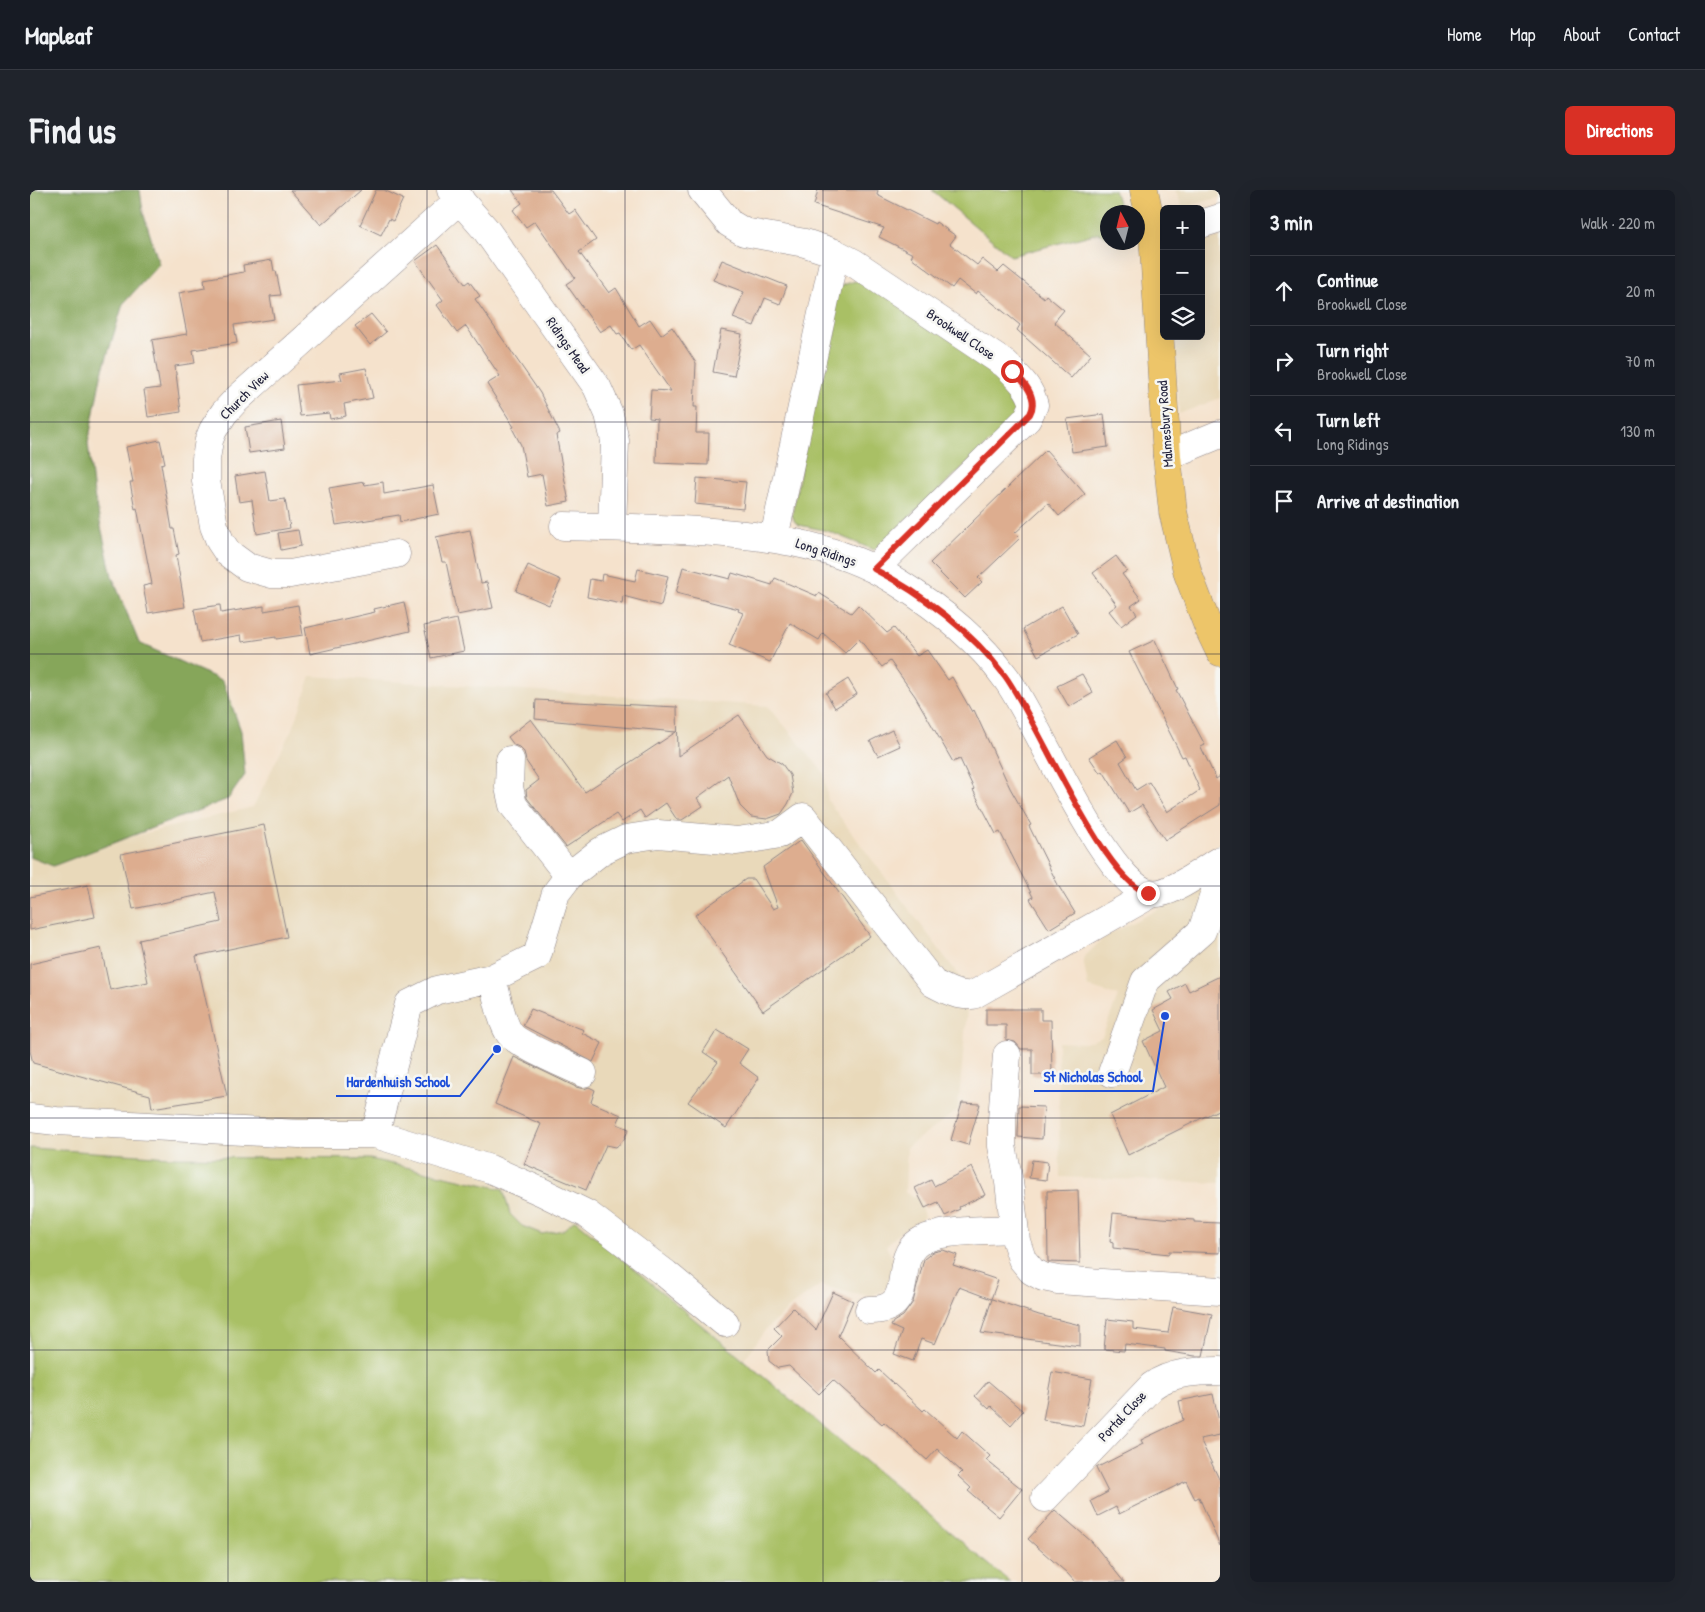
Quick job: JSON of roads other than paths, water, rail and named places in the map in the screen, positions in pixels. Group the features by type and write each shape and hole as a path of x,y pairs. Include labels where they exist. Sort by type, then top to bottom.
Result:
{"main road":[{"name":"Malmesbury Road","path":"1144,190 1158,234 1167,456 1173,512 1188,574 1220,652"}],"street":[{"name":"Brookwell Close","path":"702,190 718,211 739,230 754,235 805,243 835,253 854,263 1005,364 1024,383 1034,405 1027,419 874,569"},
{"name":"Ridings Mead","path":"455,195 486,230 597,387 609,414 615,440 612,527"},
{"name":"Church View","path":"396,554 290,574 272,574 247,566 228,553 220,541 214,526 206,481 207,449 216,424 235,402 455,195"},
{"path":"1205,223 1220,218"},
{"path":"774,538 835,253"},
{"path":"1167,456 1220,434"},
{"name":"Long Ridings","path":"564,526 733,533 774,538 817,547 874,569 897,582 933,606 967,635 995,664 1024,705 1082,814 1118,870 1138,889 1151,894"},
{"path":"510,760 509,787 513,805 569,876"},
{"path":"375,1134 410,1004 437,990 492,978 537,956 556,893 569,876 601,851 626,839 658,834 744,840 780,834 803,817 933,983 953,992 970,995 1151,894 1169,890 1220,860"},
{"path":"1112,1073 1145,982 1202,931 1220,877"},
{"path":"492,978 504,1022 510,1035 583,1072"},
{"path":"1007,1055 1002,1146 1009,1182 1017,1246 1027,1266 1037,1274 1049,1279 1220,1291"},
{"path":"30,1118 299,1134 375,1134 490,1169 588,1214 666,1274 725,1323"},
{"path":"869,1310 885,1309 894,1304 902,1289 908,1255 913,1246 923,1240 948,1234 1014,1229"},
{"name":"Portal Close","path":"1045,1498 1152,1386 1172,1376 1203,1371 1220,1371"}],"place":[{"name":"St Nicholas School","path":"1165,1016"},
{"name":"Hardenhuish School","path":"497,1049"}]}
